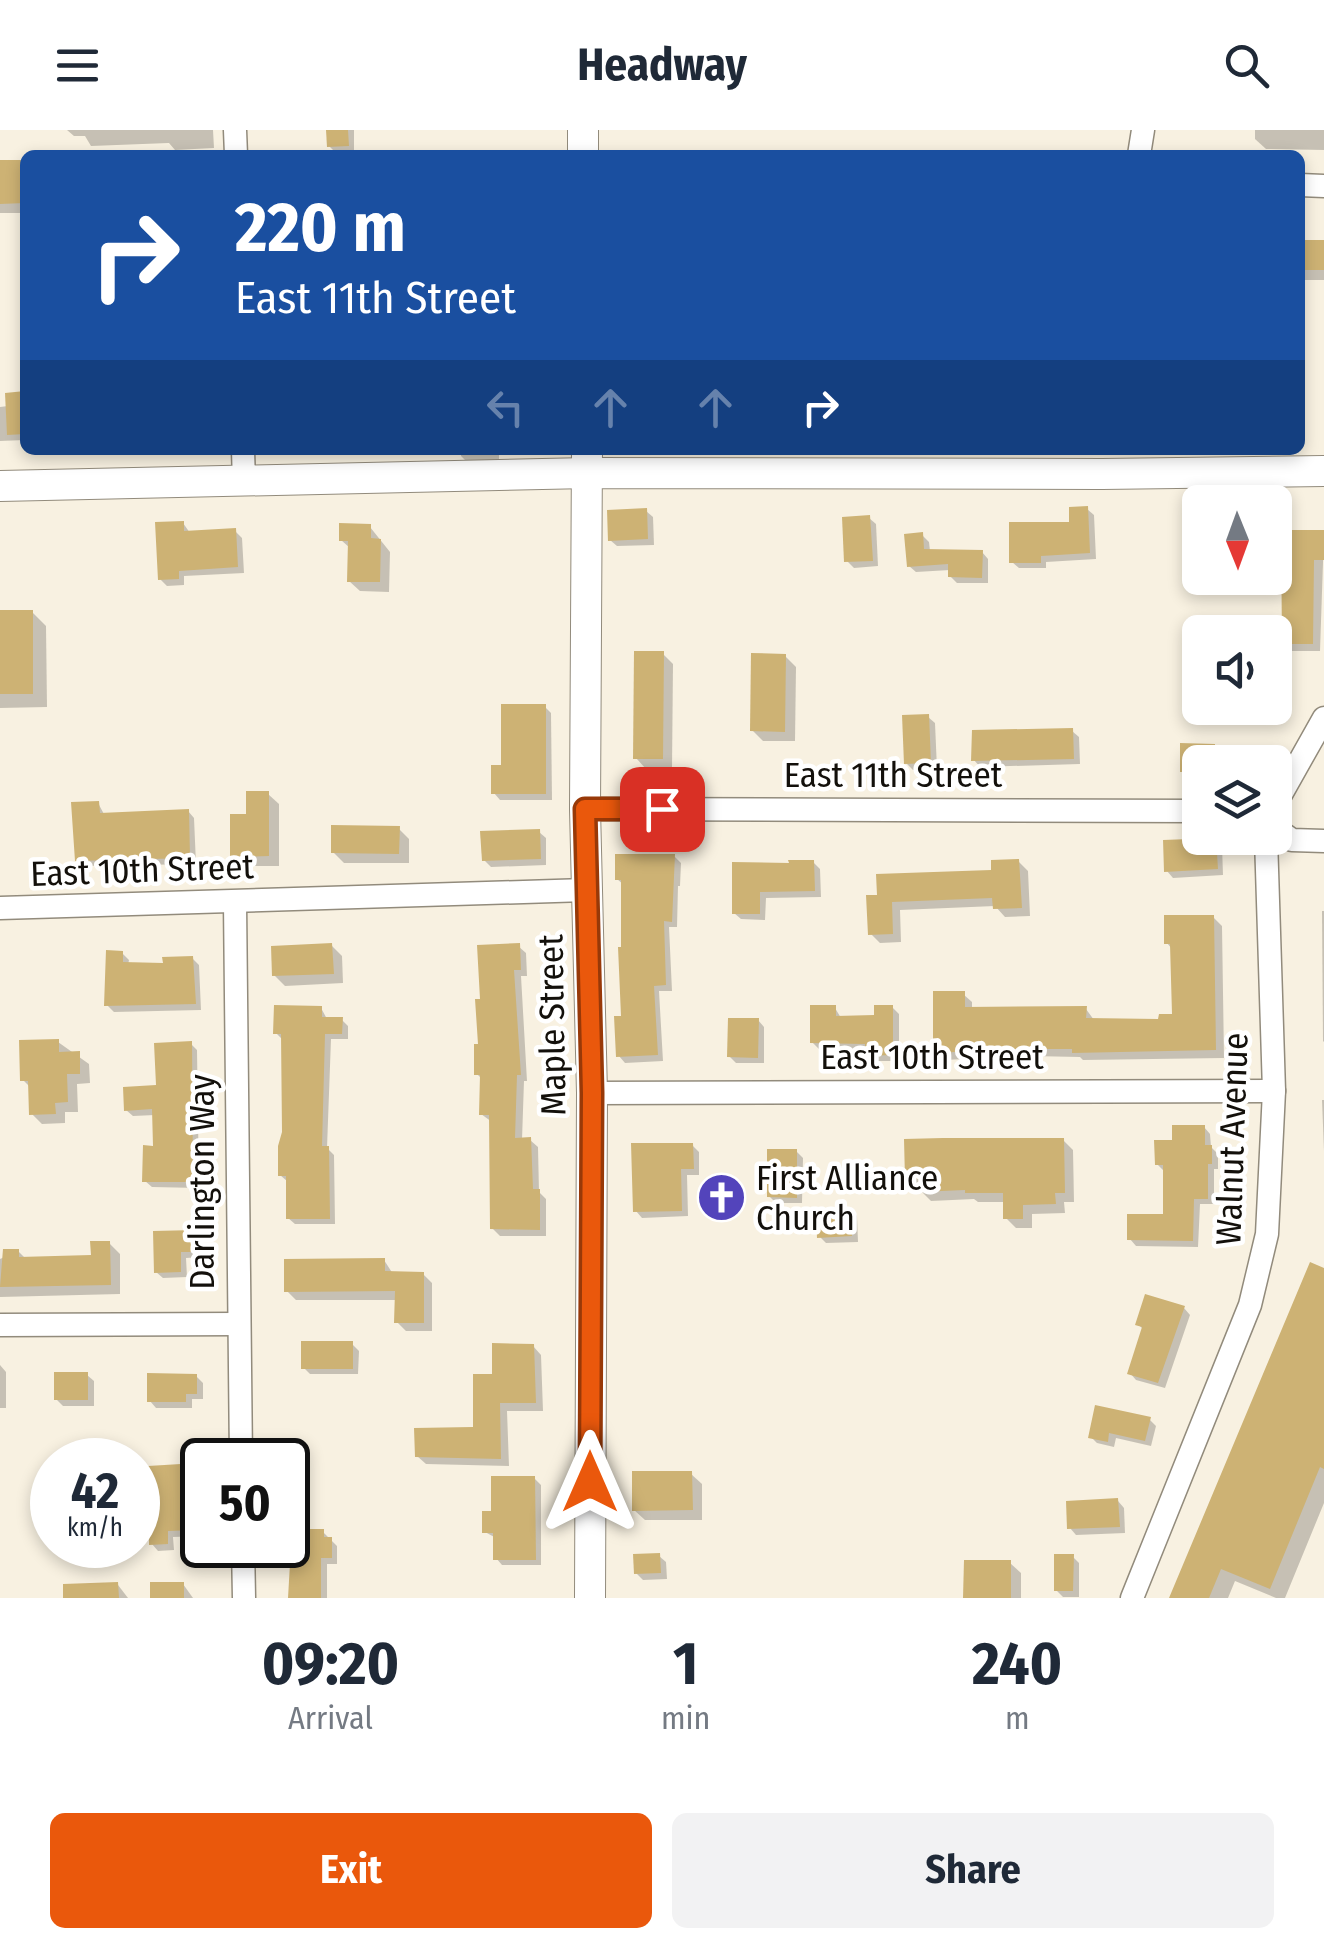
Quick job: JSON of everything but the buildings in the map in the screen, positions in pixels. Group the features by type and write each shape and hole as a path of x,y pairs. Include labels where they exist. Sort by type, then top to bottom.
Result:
{"main road":[{"path":"0,486 244,483 588,462 1103,462 1324,471"},
{"name":"Maple Street","path":"588,462 585,809 592,1093 590,1598"}],"street":[{"path":"243,455 244,483"},
{"path":"1292,775 1324,718"},
{"name":"East 11th Street","path":"585,809 1182,811"},
{"path":"1292,840 1324,841"},
{"name":"Walnut Avenue","path":"1132,1598 1260,1273 1267,1234 1274,1091 1267,855"},
{"name":"East 10th Street","path":"0,908 586,890"},
{"name":"Darlington Way","path":"235,902 241,1438"},
{"name":"East 10th Street","path":"592,1093 1274,1091"},
{"path":"0,1325 238,1324"},
{"path":"243,1568 244,1598"}],"place":[{"name":"First Alliance Church","path":"721,1198"}],"route":[{"path":"590,1482 592,1093 585,809 662,809"}]}
